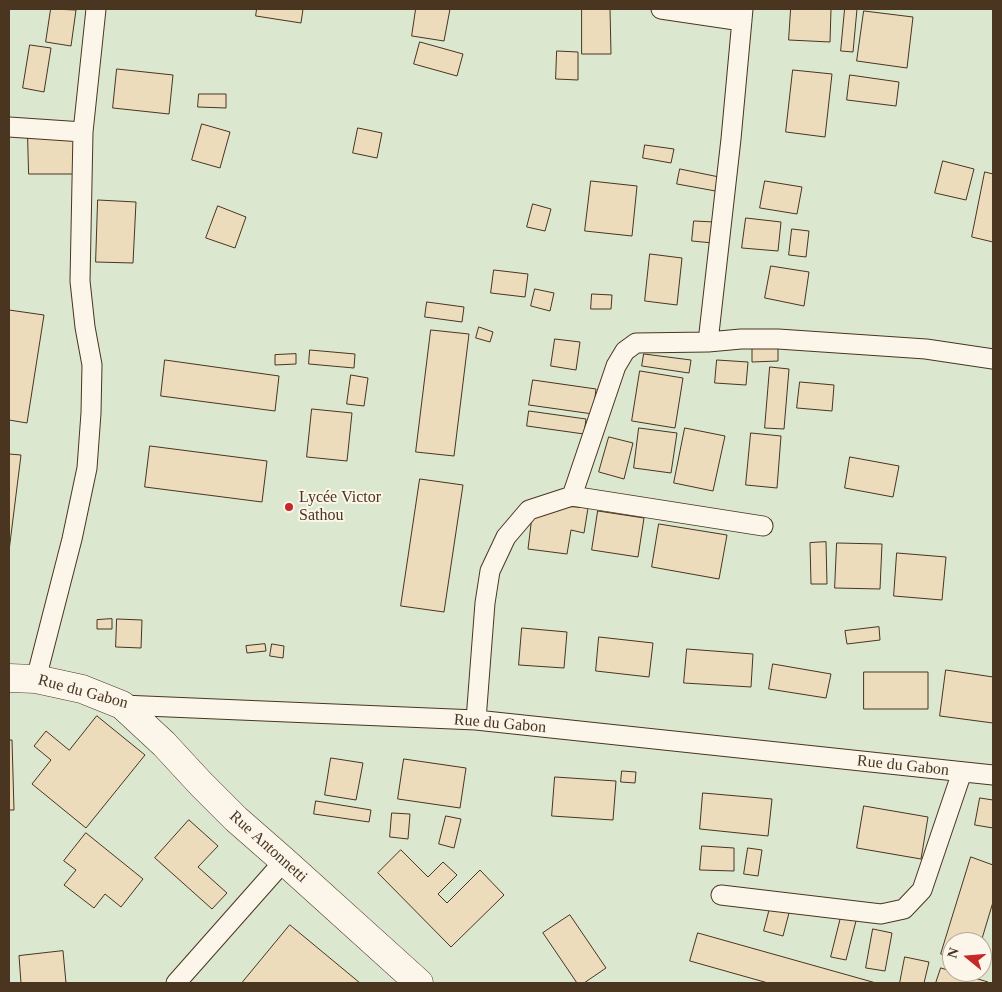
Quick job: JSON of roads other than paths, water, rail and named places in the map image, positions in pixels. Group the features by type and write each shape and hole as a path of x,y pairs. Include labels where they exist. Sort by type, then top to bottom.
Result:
{"highway":[{"name":"Rue du Gabon","path":"9,678 36,679 82,689 122,705"},
{"name":"Rue Antonnetti","path":"122,705 164,744 236,819 419,983"}],"street":[{"path":"36,679 72,539 88,459 92,413 92,365 85,327 80,281 83,132 96,9"},
{"path":"661,9 743,15 708,342"},
{"path":"9,126 83,132"},
{"path":"572,496 616,366 625,351 636,344 778,339 926,349 993,359"},
{"path":"476,720 481,640 490,571 506,537 529,510 572,496 763,526"},
{"name":"Rue du Gabon","path":"122,705 476,720 993,775"},
{"path":"721,895 881,914 904,909 922,890 962,772"},
{"path":"176,983 284,861"}],"place":[{"name":"Lycée Victor Sathou","path":"289,507"}]}
